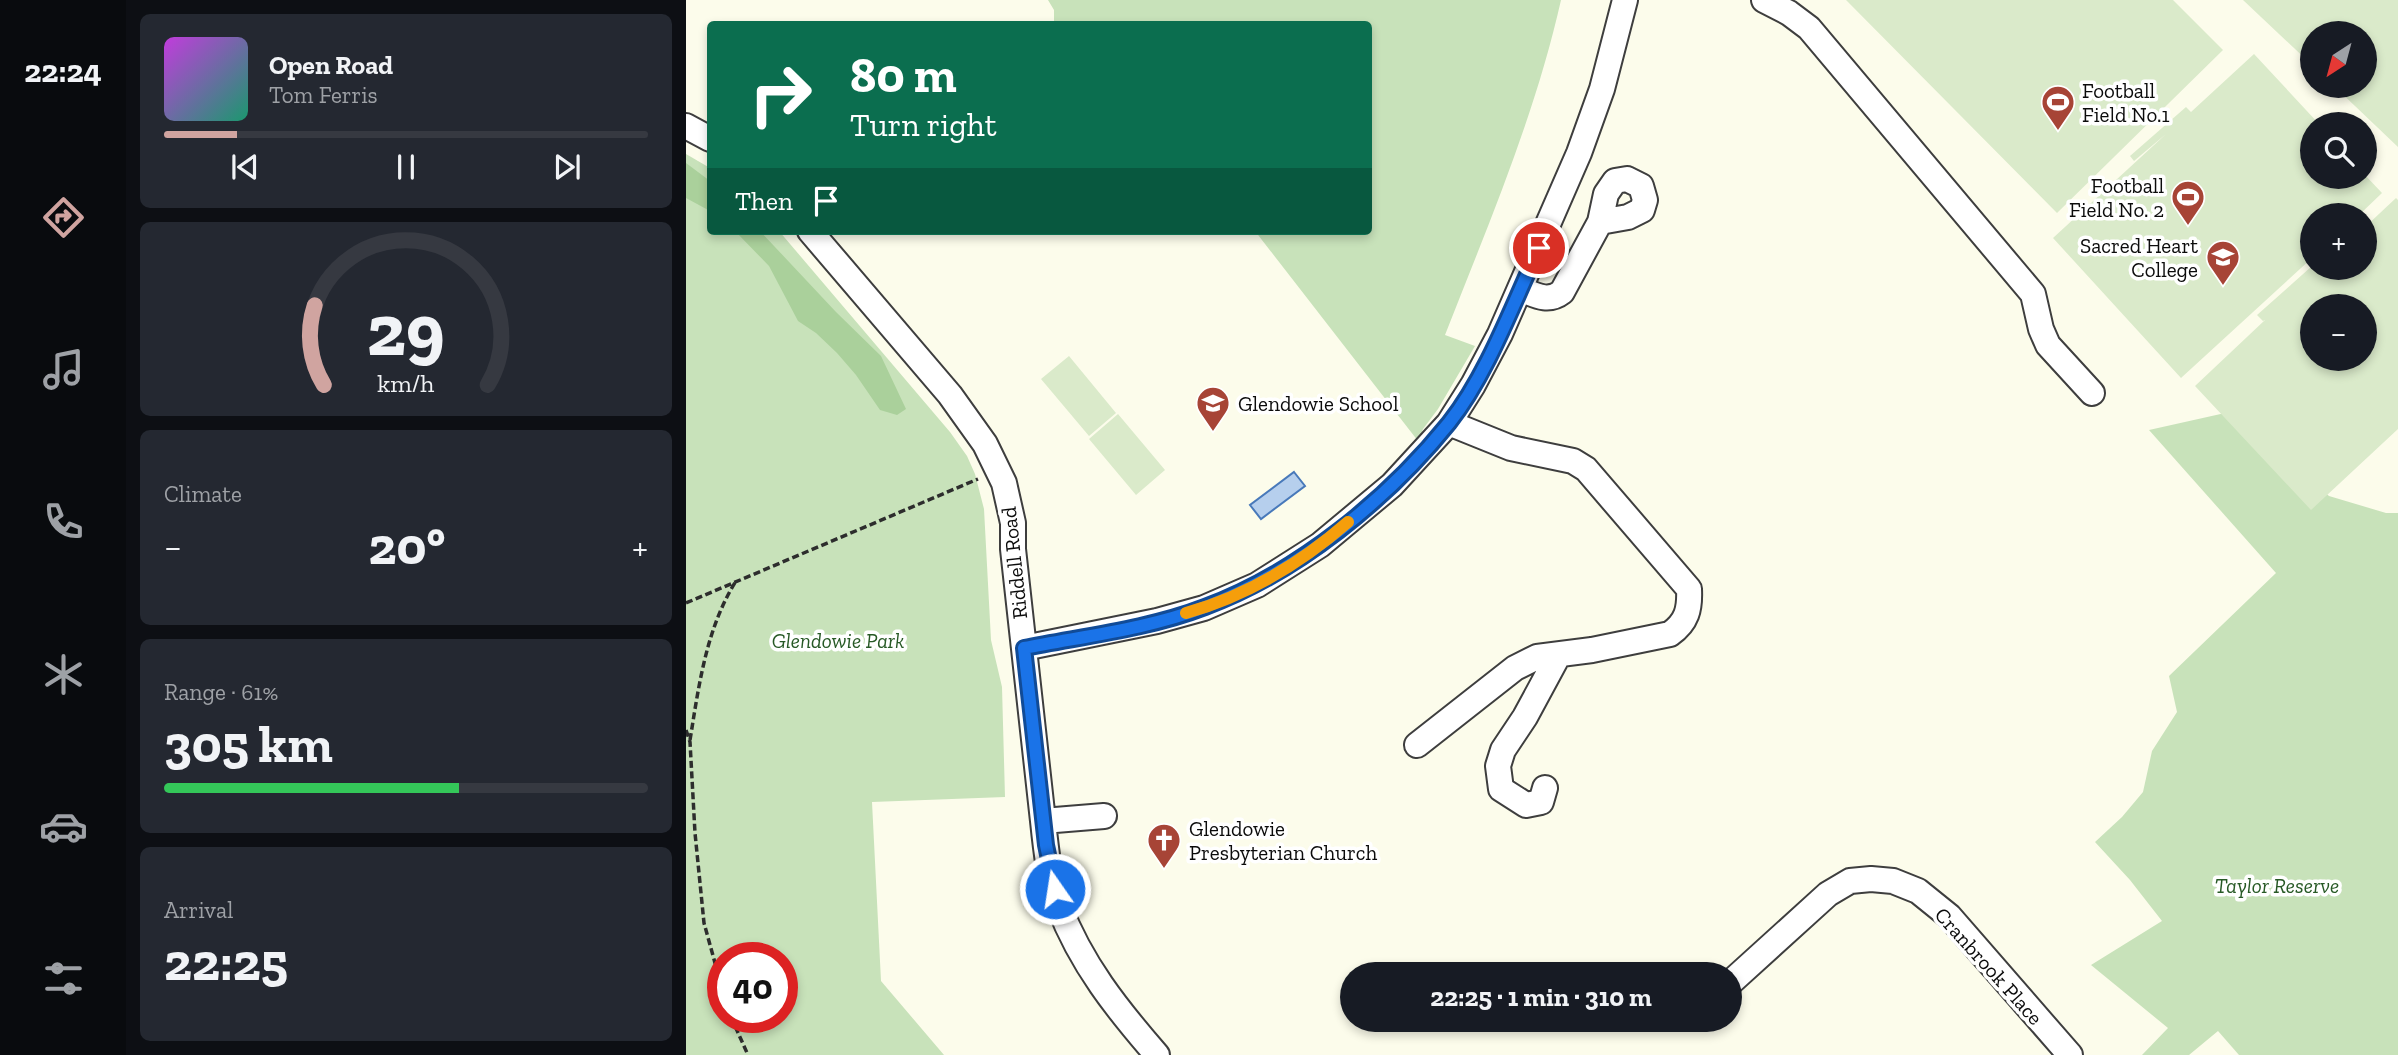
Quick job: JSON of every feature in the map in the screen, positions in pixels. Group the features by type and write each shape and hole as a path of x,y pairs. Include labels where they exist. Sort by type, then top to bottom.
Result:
{"street":[{"path":"1024,648 1157,621 1204,608 1257,585 1320,545 1392,485 1449,423 1473,385 1520,289 1580,153 1602,89 1625,0"},
{"path":"1764,0 1789,13 1809,28 2033,294 2041,330 2048,345 2091,393"},
{"path":"686,126 707,137"},
{"path":"1520,289 1543,298 1555,297 1562,292 1600,222"},
{"name":"Riddell Road","path":"813,235 950,395 994,459 1004,483 1013,523 1043,821 1059,904 1097,981 1157,1055"},
{"path":"1417,745 1515,668 1537,657 1670,634 1681,626 1690,607 1689,589 1586,469 1573,461 1511,448 1449,423"},
{"path":"1545,788 1541,802 1526,805 1501,789 1498,766 1503,750 1525,717 1559,654"},
{"path":"1043,821 1104,816"},
{"name":"Cranbrook Place","path":"1742,972 1828,894 1850,881 1871,878 1893,881 1918,891 1949,916 2070,1055"}],"path":[{"path":"686,603 980,478"},
{"path":"709,942 704,923 695,833 690,742 709,640 727,595 737,580"},
{"path":"686,730 690,742"},
{"path":"738,1033 748,1055"}],"green space":[{"path":"1048,0 1561,0 1524,128 1445,335 1475,346 1418,441 1258,235 1372,235 1372,21 1054,21 1054,10"},
{"name":"Football Field No.1","path":"1846,0 2173,0 2223,50 2057,213"},
{"path":"2243,0 2398,0 2398,147 2377,127 2377,112 2361,112 2347,98 2377,98 2377,21 2300,21 2300,54"},
{"name":"Football Field No. 2","path":"2254,54 2308,112 2300,112 2300,189 2377,188 2382,193 2372,203 2300,203 2300,269 2181,378 2053,238 2166,134 2134,161 2130,156 2186,107 2191,112"},
{"name":"Glendowie Park","path":"686,154 707,166 707,235 782,235 950,432 967,456 975,474 984,509 991,640 1002,687 1005,797 872,802 881,981 944,1055 686,1055"},
{"path":"686,163 707,179 707,209 686,198"},
{"path":"2396,198 2398,200 2398,429 2311,510 2195,386 2265,320 2257,315 2300,277 2300,280 2377,280 2377,216"},
{"path":"739,235 764,235 881,356 906,409 897,415 880,410 837,353 816,333 798,321 769,266"},
{"path":"1069,356 1116,413 1089,436 1041,379"},
{"name":"Taylor Reserve","path":"2252,407 2274,445 2329,496 2386,513 2398,513 2398,1055 2239,1055 2218,1031 2189,1055 2142,1055 2168,1028 2091,965 2162,921 2130,880 2095,842 2122,817 2143,792 2152,751 2177,712 2169,676 2276,573 2149,430"},
{"path":"1118,414 1165,470 1136,495 1089,439"}],"water":[{"path":"1294,472 1305,486 1261,519 1250,505"}],"slow traffic":[{"path":"1186,613 1257,585 1320,545 1348,522"}],"place":[{"name":"Football Field No.1","path":"2058,132"},
{"name":"Football Field No. 2","path":"2188,227"},
{"name":"Sacred Heart College","path":"2223,287"},
{"name":"Glendowie School","path":"1213,433"},
{"name":"Glendowie Presbyterian Church","path":"1164,870"}],"route":[{"path":"1055,889 1046,845 1024,648 1157,621 1204,608 1257,585 1320,545 1392,485 1449,423 1500,334 1539,248"}]}
